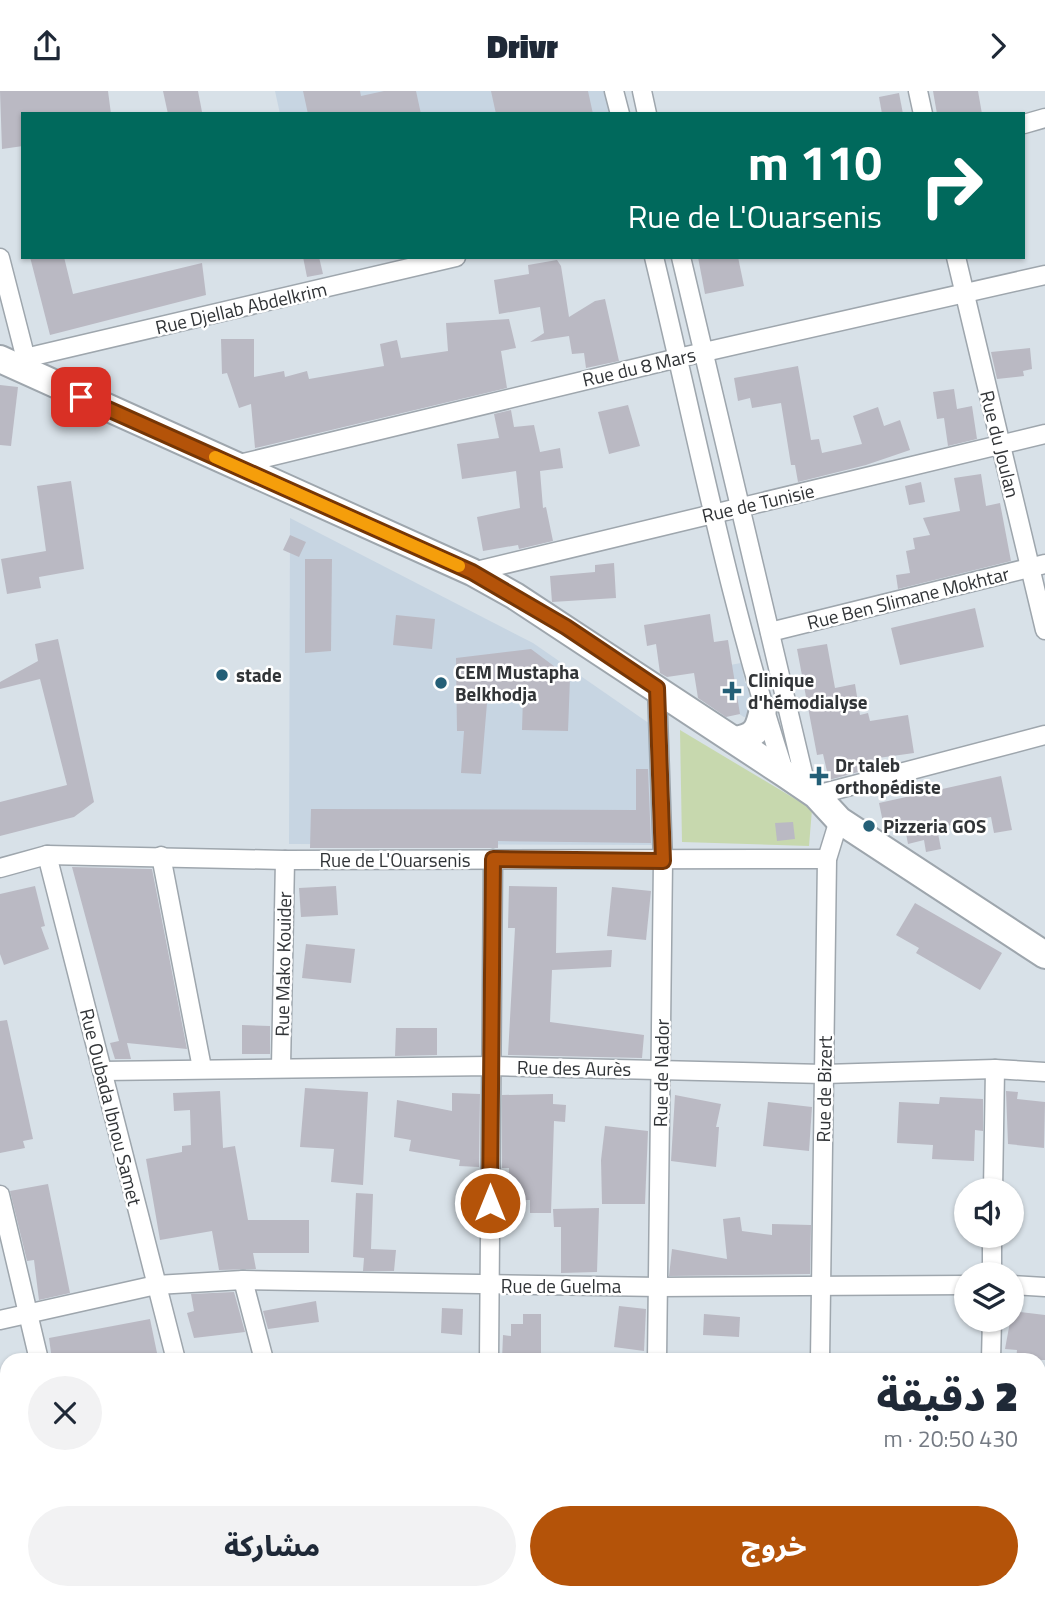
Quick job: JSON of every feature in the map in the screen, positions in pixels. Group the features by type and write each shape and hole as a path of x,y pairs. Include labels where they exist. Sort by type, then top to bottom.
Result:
{"main road":[{"path":"18,364 472,572 566,627 811,792 839,820 1045,955"},
{"path":"735,740 754,735 760,727 763,709"}],"street":[{"path":"614,91 619,112"},
{"path":"642,91 647,112"},
{"path":"918,91 923,112"},
{"path":"1025,124 1045,118"},
{"path":"0,258 18,364"},
{"name":"Rue Djellab Abdelkrim","path":"18,364 448,259"},
{"path":"654,259 712,514 763,709 785,774"},
{"path":"682,259 811,792 1045,735"},
{"name":"Rue du Joulan","path":"956,259 999,445 1038,566 1045,629"},
{"name":"Rue du 8 Mars","path":"234,465 678,358 1045,275"},
{"name":"Rue de Tunisie","path":"472,572 1045,434"},
{"name":"Rue Ben Slimane Mokhtar","path":"770,632 1038,566"},
{"name":"Rue de Nador","path":"657,688 663,861 657,1353"},
{"name":"Rue de Bizert","path":"820,1353 827,859 839,820"},
{"name":"Rue de L'Ouarsenis","path":"0,868 47,855 285,860 827,859"},
{"name":"Rue Oubada Ibnou Samet","path":"47,855 174,1353"},
{"path":"161,856 202,1068"},
{"path":"489,1353 493,859"},
{"name":"Rue Mako Kouider","path":"281,1067 285,860"},
{"name":"Rue des Aurès","path":"102,1071 491,1066 824,1074 995,1069 1045,1072"},
{"path":"993,1178 995,1069"},
{"path":"0,1195 38,1353"},
{"path":"243,1280 262,1353"},
{"name":"Rue de Guelma","path":"0,1320 156,1285 243,1280 490,1286 820,1288 954,1285"},
{"path":"1024,1286 1045,1287"},
{"path":"992,1332 992,1353"}],"shaded area":[{"path":"275,91 606,91 611,112 280,112"},
{"name":"CEM Mustapha Belkhodja","path":"290,518 533,643 650,724 654,845 289,844"},
{"name":"Clinique d'hémodialyse","path":"741,663 745,683 750,683 756,715 744,717 715,699 708,669"}],"green space":[{"path":"680,730 812,809 809,846 682,842"}],"building":[{"path":"0,91 108,91 111,112 21,112 21,146 2,149"},
{"path":"163,91 198,91 202,112 168,112"},
{"path":"303,91 360,91 361,96 384,91 416,91 421,112 308,112"},
{"path":"491,91 588,91 593,112 496,112"},
{"path":"933,91 978,91 982,112 937,112"},
{"path":"899,93 903,112 882,112 879,97"},
{"path":"31,259 64,259 73,294 202,263 206,295 50,335"},
{"path":"303,259 319,259 323,274 307,277"},
{"path":"698,259 738,259 744,286 705,294"},
{"path":"557,260 561,266 569,317 595,301 605,299 619,361 586,368 584,353 572,354 569,336 530,342 544,333 540,307 499,314 494,280 529,274 528,265"},
{"path":"509,319 516,348 501,351 507,388 255,448 251,404 239,408 227,373 222,374 221,339 254,339 254,377 284,371 285,377 307,371 309,379 384,366 380,344 397,340 401,358 448,351 446,323"},
{"path":"1030,348 1032,369 1023,371 1024,376 997,379 991,352"},
{"path":"798,366 811,440 819,439 822,453 862,444 853,416 878,407 884,426 900,420 910,450 866,465 798,482 795,465 791,465 781,403 752,408 750,398 738,401 734,378"},
{"path":"0,385 18,387 11,446 0,445"},
{"path":"954,389 957,409 972,406 977,439 948,446 944,418 937,419 933,392"},
{"path":"628,405 640,446 609,454 598,412"},
{"path":"511,410 514,427 534,425 540,452 560,448 563,468 540,471 543,508 546,507 553,541 519,549 518,545 483,551 477,517 520,508 516,471 462,479 457,444 499,438 494,414"},
{"path":"981,474 986,506 1000,503 1011,561 898,589 896,575 910,573 906,551 915,549 913,538 930,535 923,518 960,511 954,478"},
{"path":"71,481 84,569 39,577 41,588 7,594 1,559 46,551 37,486"},
{"path":"921,482 925,502 909,505 905,486"},
{"path":"290,535 306,542 299,557 283,550"},
{"path":"305,559 332,559 331,651 305,653"},
{"path":"614,563 616,598 552,602 550,576 595,572 595,565"},
{"path":"975,608 984,647 900,665 891,628"},
{"path":"710,614 714,642 728,640 740,714 726,717 698,698 694,673 667,677 660,673 656,644 647,646 644,625"},
{"path":"396,615 435,619 432,649 393,645"},
{"path":"58,639 94,802 74,817 0,836 0,802 67,785 40,679 0,689 0,682 38,661 35,644"},
{"path":"827,644 835,688 855,684 860,715 868,713 870,721 908,715 914,753 878,758 880,766 829,780 823,754 817,755 797,649"},
{"path":"531,649 570,678 568,731 522,730 523,697 487,703 481,774 461,773 464,731 457,731 456,658"},
{"path":"636,769 648,769 651,843 498,841 498,848 310,848 311,809 636,810"},
{"path":"1001,776 1012,830 994,833 991,817 937,828 941,849 926,852 924,840 908,844 904,823 884,827 879,803"},
{"path":"793,822 795,839 777,841 775,823"},
{"path":"72,867 152,869 187,1049 127,1043 131,1059 115,1059 110,1043 119,1041"},
{"path":"35,886 45,926 41,927 49,949 4,965 0,954 0,894"},
{"path":"336,886 338,915 301,917 299,888"},
{"path":"509,886 557,887 556,953 612,950 611,967 552,970 550,1022 644,1035 642,1058 508,1055 515,928 508,928"},
{"path":"612,887 651,891 646,940 607,936"},
{"path":"915,903 1002,953 980,990 916,953 919,948 896,935"},
{"path":"306,944 355,949 351,983 302,978"},
{"path":"7,1020 33,1139 23,1141 25,1148 0,1153 0,1021"},
{"path":"242,1025 270,1026 270,1054 242,1054"},
{"path":"396,1028 437,1028 437,1055 395,1056"},
{"path":"305,1088 368,1092 363,1185 331,1182 334,1149 300,1147"},
{"path":"220,1091 223,1148 235,1146 248,1220 309,1220 309,1253 253,1253 256,1269 219,1270 212,1231 160,1240 146,1159 182,1152 182,1146 191,1145 190,1110 174,1111 173,1093"},
{"path":"1006,1091 1018,1092 1017,1099 1045,1102 1044,1148 1008,1144"},
{"path":"452,1093 480,1094 479,1167 459,1166 460,1160 409,1151 411,1140 394,1137 397,1100 452,1111"},
{"path":"553,1094 553,1104 566,1105 565,1122 554,1121 551,1213 530,1213 530,1200 508,1200 509,1168 502,1168 502,1095"},
{"path":"675,1095 721,1104 716,1127 719,1127 716,1167 671,1161"},
{"path":"940,1097 983,1099 983,1131 975,1130 974,1161 932,1159 933,1145 897,1143 899,1102 939,1104"},
{"path":"768,1102 812,1107 809,1151 763,1146"},
{"path":"605,1126 648,1131 645,1204 602,1204 601,1160"},
{"path":"48,1184 70,1293 39,1300 34,1260 27,1261 10,1191"},
{"path":"356,1193 373,1194 371,1249 396,1250 394,1271 363,1271 364,1258 353,1257"},
{"path":"599,1208 597,1272 561,1273 561,1227 554,1227 553,1209"},
{"path":"740,1217 742,1231 772,1235 772,1224 811,1225 810,1274 669,1276 672,1249 727,1259 723,1219"},
{"path":"234,1292 245,1332 194,1338 187,1313 194,1311 191,1294"},
{"path":"316,1301 319,1322 268,1329 263,1311"},
{"path":"619,1306 646,1309 644,1351 614,1347"},
{"path":"442,1308 463,1309 462,1335 441,1333"},
{"path":"1024,1312 1045,1315 1045,1353 1017,1353 1017,1350 1005,1349 1008,1332 1024,1332"},
{"path":"523,1314 541,1314 541,1353 502,1353 503,1335 511,1336 511,1324 523,1324"},
{"path":"704,1314 740,1317 739,1337 703,1335"},
{"path":"150,1319 157,1353 51,1353 49,1338"}],"slow traffic":[{"path":"215,457 459,566"}],"place":[{"name":"stade","path":"222,675"},
{"name":"CEM Mustapha Belkhodja","path":"441,683"},
{"name":"Clinique d'hémodialyse","path":"732,691"},
{"name":"Dr taleb orthopédiste","path":"819,776"},
{"name":"Pizzeria GOS","path":"869,826"}],"route":[{"path":"81,397 472,572 566,627 657,688 663,861 493,859 490,1203"}]}
